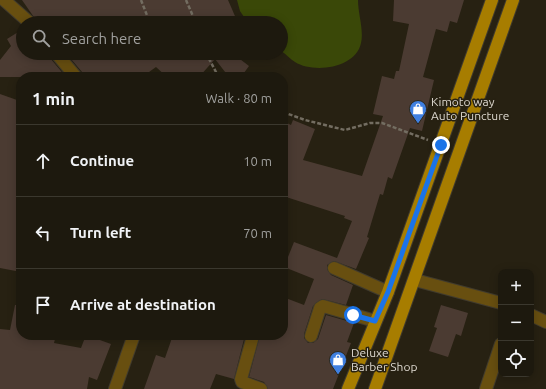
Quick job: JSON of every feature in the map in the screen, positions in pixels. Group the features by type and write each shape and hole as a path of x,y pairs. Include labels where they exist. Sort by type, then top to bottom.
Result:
{"main road":[{"path":"348,389 388,292 492,0"},
{"path":"375,389 415,280 513,0"}],"street":[{"path":"4,0 22,16"},
{"path":"62,60 72,72"},
{"path":"334,268 388,292"},
{"path":"415,280 498,302"},
{"path":"310,336 320,308 323,306 375,321"},
{"path":"534,316 546,322"},
{"path":"115,389 132,340"},
{"path":"252,340 241,379 242,382 261,389"},
{"path":"486,389 498,353"}],"path":[{"path":"141,0 147,16"},
{"path":"186,0 193,16"},
{"path":"210,60 216,72"},
{"path":"288,114 305,120 345,130 370,123 382,123 441,145"}],"green space":[{"path":"237,0 358,0 362,33 361,43 358,51 343,63 323,68 303,66 288,57 288,16 243,16 240,11"}],"building":[{"path":"22,0 228,0 235,16 33,16"},
{"path":"394,0 464,0 457,23 450,21 447,32 436,29 423,77 434,80 422,131 410,128 392,179 388,177 383,195 380,194 367,237 369,238 356,269 334,261 327,265 327,269 331,275 353,285 346,305 322,299 313,306 304,334 304,338 308,343 313,343 318,339 326,315 354,323 347,342 351,343 333,389 268,389 264,382 249,377 259,340 288,340 288,299 304,305 314,279 288,269 288,257 294,242 337,258 352,221 344,218 345,216 288,198 288,124 291,125 293,120 315,129 303,160 362,176 383,116 373,114 382,76 394,79 396,71 399,71 409,24 393,21"},
{"path":"16,33 16,60 52,60 62,72 16,72 16,77 0,77 0,60 11,46 7,39"},
{"path":"72,60 214,60 203,72 162,72 156,67 149,72 82,72"},
{"path":"216,60 241,60 249,66 245,72 225,72"},
{"path":"0,94 16,100 16,271 0,268"},
{"path":"16,305 16,340 55,340 54,343 81,348 84,340 100,340 111,344 97,380 89,377 87,389 0,389 0,329 10,330"},
{"path":"441,305 468,313 461,336 456,334 448,357 429,351 437,328 434,327"},
{"path":"171,340 244,340 234,379 216,374 210,389 144,389 156,355 165,358"}],"place":[{"name":"Kimoto way Auto Puncture","path":"418,124"},
{"name":"Deluxe Barber Shop","path":"338,375"}],"route":[{"path":"353,315 375,321 388,292 441,145"}]}
